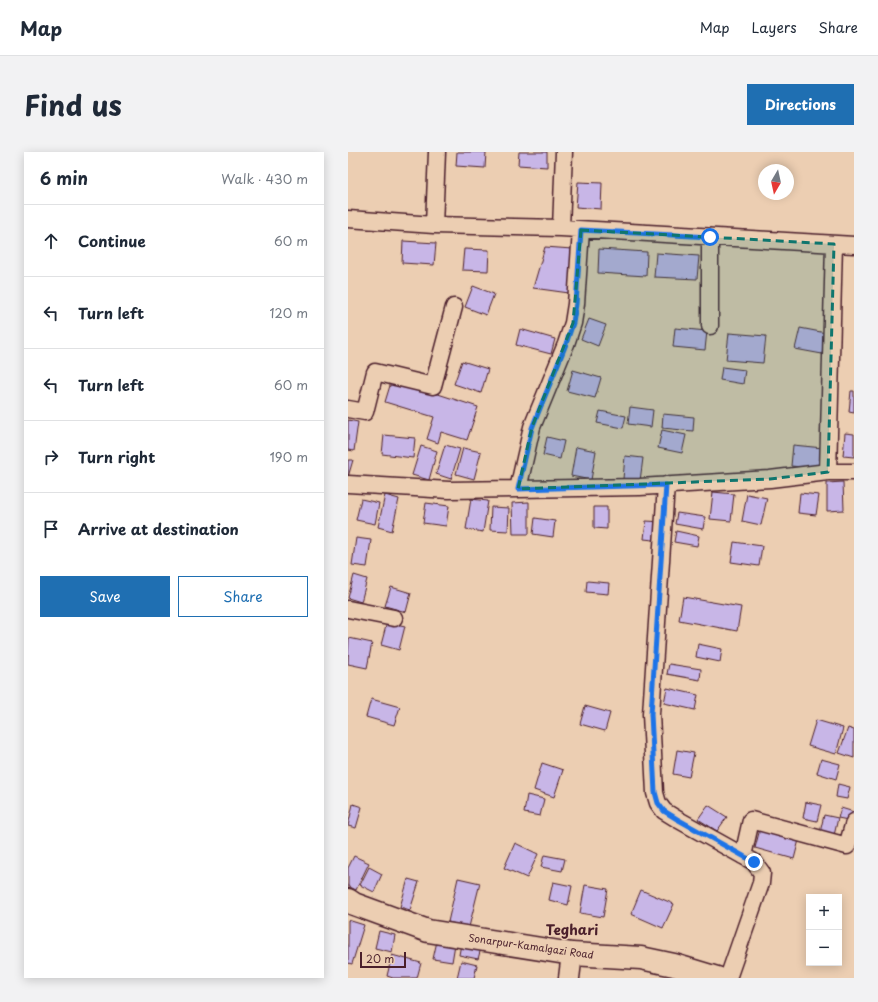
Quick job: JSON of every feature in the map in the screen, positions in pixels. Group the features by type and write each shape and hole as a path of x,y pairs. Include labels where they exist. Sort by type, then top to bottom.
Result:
{"main road":[{"name":"Sonarpur-Kamalgazi Road","path":"348,900 354,904 428,931 572,954 641,958 674,965 717,978"}],"street":[{"path":"434,225 437,152"},
{"path":"561,228 564,152"},
{"path":"348,219 434,225 561,228 854,245"},
{"path":"518,489 532,428 573,323 576,304 581,230"},
{"path":"710,237 710,326"},
{"path":"828,472 834,244"},
{"path":"348,409 364,412 375,372 433,386 454,306"},
{"path":"348,484 449,490 518,489 666,485 770,479 828,472 854,472"},
{"path":"666,485 651,714 655,792 658,803 664,811 754,862 762,873 761,883 728,978"},
{"path":"348,609 394,618"},
{"path":"743,856 751,820 847,846 854,822"},
{"path":"569,978 572,954"}],"highlighted area":[{"path":"581,230 834,244 828,472 770,479 518,489 532,427 573,323"}],"building":[{"path":"457,152 486,152 485,168 456,166"},
{"path":"519,152 547,152 547,167 518,165"},
{"path":"578,182 602,183 601,209 576,207"},
{"path":"403,241 436,243 434,265 402,263"},
{"path":"545,247 572,249 569,293 533,288"},
{"path":"464,249 489,250 488,271 462,270"},
{"path":"599,249 647,252 646,276 598,273"},
{"path":"656,253 699,256 697,279 654,277"},
{"path":"473,286 494,294 486,315 465,307"},
{"path":"589,319 606,325 598,346 581,339"},
{"path":"675,328 707,331 705,350 673,347"},
{"path":"800,328 826,333 822,354 795,349"},
{"path":"520,329 555,339 551,354 516,345"},
{"path":"729,333 766,336 763,363 726,360"},
{"path":"462,361 488,369 481,393 454,384"},
{"path":"722,367 745,370 743,384 720,380"},
{"path":"573,370 601,378 595,398 567,391"},
{"path":"392,379 478,407 467,440 441,432 438,443 427,439 434,417 385,402"},
{"path":"851,391 854,391 854,413 849,412"},
{"path":"630,407 653,410 651,427 628,424"},
{"path":"600,411 626,416 623,428 597,423"},
{"path":"663,414 694,417 693,431 662,428"},
{"path":"348,420 358,422 354,451 348,450"},
{"path":"662,430 686,435 682,453 658,448"},
{"path":"845,433 854,434 854,457 843,456"},
{"path":"384,435 415,438 413,458 382,454"},
{"path":"547,437 564,441 560,459 543,455"},
{"path":"445,445 460,449 451,479 436,474"},
{"path":"793,445 823,448 821,469 791,466"},
{"path":"421,446 437,451 429,480 412,475"},
{"path":"576,447 596,451 591,480 571,476"},
{"path":"463,448 481,452 474,479 456,474"},
{"path":"625,456 643,458 640,481 623,479"},
{"path":"348,460 353,460 348,477"},
{"path":"843,482 844,510 827,511 827,483"},
{"path":"713,492 734,494 731,521 710,519"},
{"path":"800,493 819,495 816,515 798,513"},
{"path":"747,494 767,498 761,525 742,521"},
{"path":"385,495 399,499 392,531 378,527"},
{"path":"361,499 379,503 375,524 356,520"},
{"path":"471,499 488,501 483,532 466,529"},
{"path":"529,502 529,534 513,534 512,503"},
{"path":"426,503 449,506 446,526 423,523"},
{"path":"491,507 509,508 508,531 490,530"},
{"path":"594,507 607,507 607,529 594,528"},
{"path":"677,513 705,517 703,529 675,524"},
{"path":"535,518 555,521 553,537 533,534"},
{"path":"646,521 664,522 662,541 644,539"},
{"path":"676,531 699,536 697,546 674,542"},
{"path":"356,538 371,540 367,567 352,565"},
{"path":"734,542 762,546 759,566 731,562"},
{"path":"354,575 367,579 361,602 348,598"},
{"path":"587,581 609,583 608,594 586,592"},
{"path":"391,587 411,593 406,612 385,606"},
{"path":"683,597 741,607 737,631 679,620"},
{"path":"387,622 405,626 399,650 381,645"},
{"path":"349,638 372,643 367,668 348,664"},
{"path":"698,644 722,649 720,662 696,657"},
{"path":"669,664 701,669 700,680 667,674"},
{"path":"667,688 698,695 695,710 664,703"},
{"path":"371,699 400,707 394,725 366,717"},
{"path":"585,706 610,713 605,731 580,724"},
{"path":"816,720 843,728 836,754 808,746"},
{"path":"848,728 854,730 854,758 839,753"},
{"path":"677,750 694,753 689,777 673,774"},
{"path":"821,759 840,764 836,779 817,773"},
{"path":"542,763 563,770 554,797 534,790"},
{"path":"838,784 850,787 847,799 836,797"},
{"path":"527,795 544,799 540,816 524,813"},
{"path":"806,802 821,805 817,821 803,818"},
{"path":"353,804 362,807 356,828 348,826"},
{"path":"708,805 727,817 717,831 698,819"},
{"path":"841,808 854,812 853,821 838,818"},
{"path":"824,815 838,818 833,840 819,837"},
{"path":"761,825 800,836 794,859 755,848"},
{"path":"515,843 538,854 527,878 504,868"},
{"path":"544,855 565,859 562,871 541,867"},
{"path":"354,856 369,863 356,890 348,886 348,868"},
{"path":"369,867 382,874 374,892 360,885"},
{"path":"458,878 480,883 469,927 448,922"},
{"path":"408,879 419,882 410,910 400,907"},
{"path":"553,882 572,886 568,905 549,900"},
{"path":"585,885 608,889 603,917 580,913"},
{"path":"641,890 674,904 663,928 631,914"},
{"path":"348,920 364,925 352,964 348,963"},
{"path":"379,931 395,935 392,952 375,948"},
{"path":"437,941 455,944 452,962 433,959"},
{"path":"461,944 481,948 478,959 459,955"},
{"path":"392,955 421,963 417,978 393,978 387,976"},
{"path":"461,961 477,965 474,978 457,978"}],"district":[{"name":"Teghari","path":"572,930"}],"route":[{"path":"710,237 581,230 576,304 573,323 532,428 518,489 640,487 666,485 651,714 655,792 658,803 664,811 754,862"}]}
